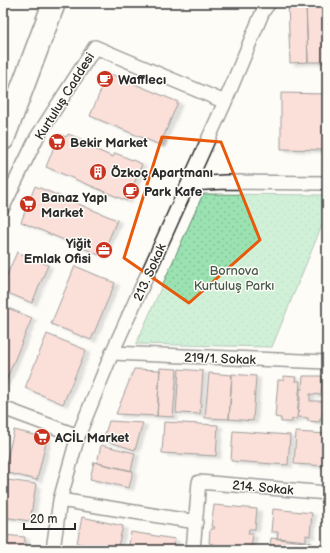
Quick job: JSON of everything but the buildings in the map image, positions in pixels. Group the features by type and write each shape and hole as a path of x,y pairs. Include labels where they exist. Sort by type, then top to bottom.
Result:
{"highway":[{"path":"3,138 54,3"}],"street":[{"name":"213. Sokak","path":"53,550 60,500 78,436 112,353 189,184 263,12 270,3"},
{"name":"Kurtuluş Caddesi","path":"3,207 37,137 95,47 225,102"},
{"path":"189,184 224,182 327,183"},
{"name":"219/1. Sokak","path":"112,353 327,362"},
{"path":"3,408 78,436"},
{"name":"214. Sokak","path":"196,522 199,482 327,493"},
{"path":"60,500 196,522 193,550"}],"highlighted area":[{"path":"162,137 221,142 260,240 189,303 124,258"}],"green space":[{"name":"Bornova Kurtuluş Parkı","path":"203,194 327,195 327,213 272,347 136,344"}],"place":[{"name":"Wafflecı","path":"105,79"},
{"name":"Bekir Market","path":"57,142"},
{"name":"Özkoç Apartmanı","path":"98,172"},
{"name":"Park Kafe","path":"131,191"},
{"name":"Banaz Yapı Market","path":"28,204"},
{"name":"Yiğit Emlak Ofisi","path":"104,250"},
{"name":"ACİL Market","path":"42,437"}]}
